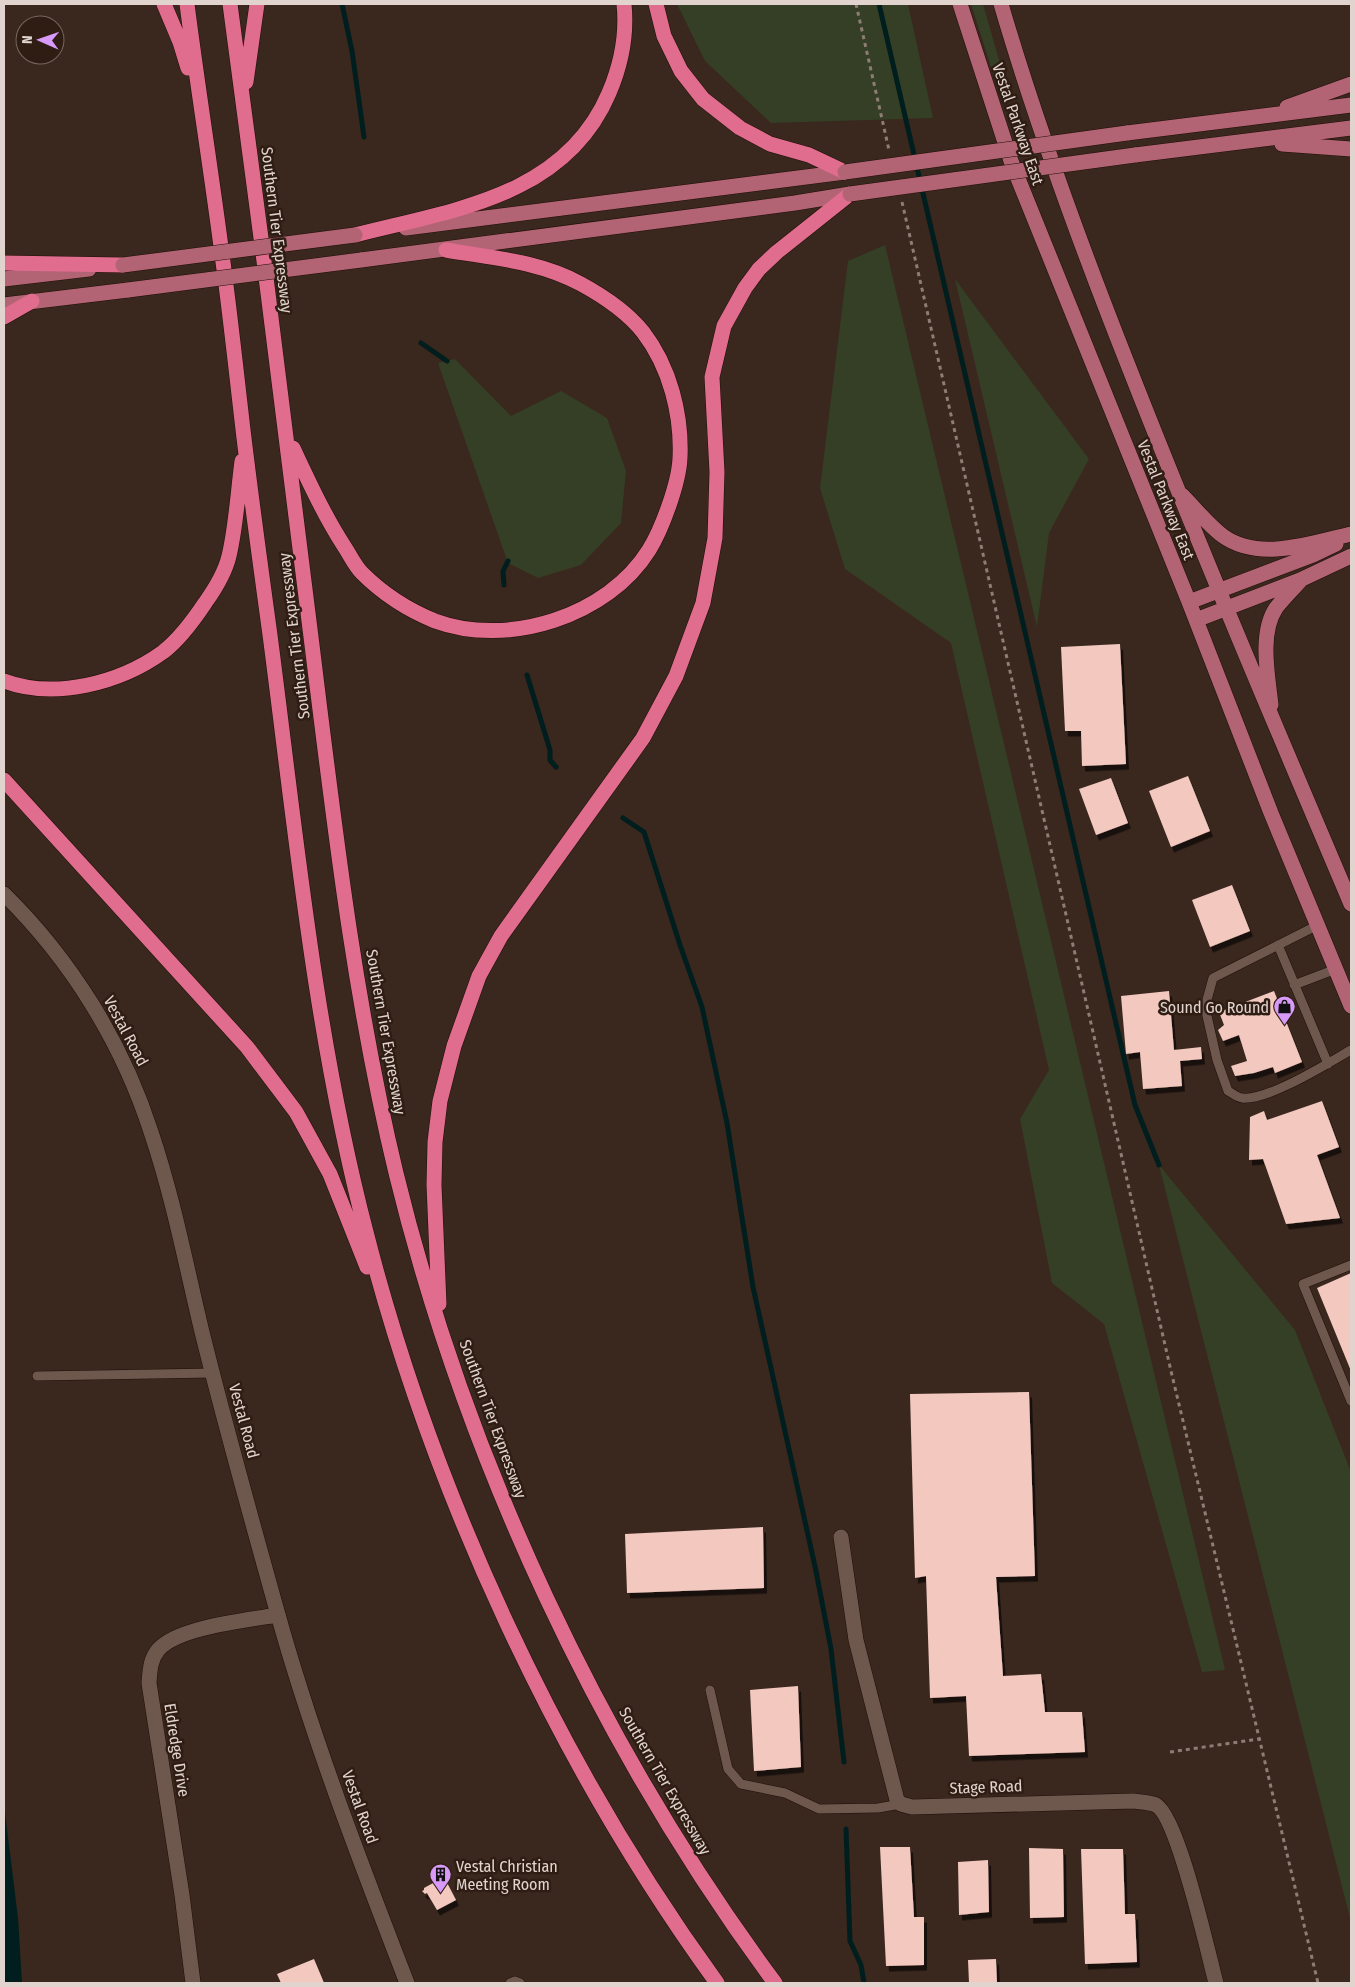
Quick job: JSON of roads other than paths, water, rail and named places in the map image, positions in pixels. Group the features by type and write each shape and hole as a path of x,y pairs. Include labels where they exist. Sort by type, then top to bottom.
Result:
{"highway":[{"path":"164,4 180,42 201,113"},
{"name":"Southern Tier Expressway","path":"187,4 224,265 245,443 313,965 335,1094 366,1232 401,1350 434,1446 465,1527 523,1656 571,1752 617,1831 642,1873 717,1983"},
{"name":"Southern Tier Expressway","path":"230,4 287,435 340,866 368,1045 397,1175 440,1326 477,1433 508,1510 565,1636 631,1761 680,1844 738,1932 775,1983"},
{"path":"244,104 257,4"},
{"path":"355,235 483,202 521,186 540,174 581,139 601,112 618,72 626,19 624,4"},
{"path":"656,4 664,36 681,71 703,99 740,128 770,144 809,155 846,172"},
{"path":"440,1326 434,1184 435,1142 440,1102 454,1046 479,976 502,936 643,738 676,676 703,603 715,538 717,472 712,377 724,326 745,288 759,269 777,252 850,194"},
{"path":"287,435 324,514 360,572 395,601 436,621 475,630 515,630 546,624 590,606 615,587 634,569 649,550 669,507 680,460 678,414 668,378 655,350 642,331 625,313 581,284 540,266 446,250"},
{"path":"4,263 122,265"},
{"path":"4,318 32,301"},
{"path":"4,681 51,690 87,686 124,674 163,652 190,626 216,587 229,557 245,443"},
{"path":"4,780 247,1047 296,1112 330,1174 401,1350"}],"main road":[{"name":"Vestal Parkway East","path":"960,4 1011,161 1196,620 1271,813 1351,1006"},
{"name":"Vestal Parkway East","path":"1001,4 1024,83 1070,218 1218,591 1351,904"},
{"path":"1254,118 1351,84"},
{"path":"4,279 846,172 1127,133 1351,105"},
{"path":"4,305 446,250 1134,155 1351,128"},
{"path":"1251,141 1351,149"},
{"path":"1176,488 1223,536 1240,546 1266,550 1351,535"},
{"path":"1188,602 1313,554 1351,535"},
{"path":"1196,620 1300,580 1351,556"},
{"path":"1272,718 1266,647 1270,622 1276,609 1300,580"}],"street":[{"name":"Vestal Road","path":"4,894 40,932 75,977 95,1008 127,1070 152,1132 213,1373 278,1615 314,1729 407,1983"},
{"path":"841,1537 856,1640 897,1800 901,1804"},
{"name":"Eldredge Drive","path":"193,1983 182,1895 149,1683 150,1664 159,1649 176,1637 197,1630 278,1615"},
{"name":"Stage Road","path":"901,1804 912,1807 1133,1801 1156,1805 1165,1815 1178,1842 1216,1983"}],"lane":[{"path":"1318,925 1213,978 1205,1007 1217,1060 1228,1091 1241,1098 1263,1095 1328,1064 1351,1050"},
{"path":"1278,945 1328,1064"},
{"path":"1294,985 1336,969"},
{"path":"1351,1264 1306,1281 1303,1284 1351,1401"},
{"path":"37,1376 213,1373"},
{"path":"710,1690 728,1768 741,1784 785,1793 819,1809 878,1808 901,1804"},
{"path":"510,1983 515,1981 520,1983"}],"water":[{"path":"4,1805 18,1918 22,1983 4,1983"}],"waterway":[{"path":"342,4 352,51 364,137"},
{"path":"879,4 1135,1105 1159,1165"},
{"path":"421,343 447,361"},
{"path":"504,585 503,571 508,561"},
{"path":"527,675 550,750 550,760 556,767"},
{"path":"623,818 644,832 702,1007 727,1123 753,1287 816,1571 831,1649 844,1762"},
{"path":"846,1829 850,1941 861,1965 864,1983"}],"place":[{"name":"Sound Go Round","path":"1285,1026"},
{"name":"Vestal Christian Meeting Room","path":"440,1894"}]}
